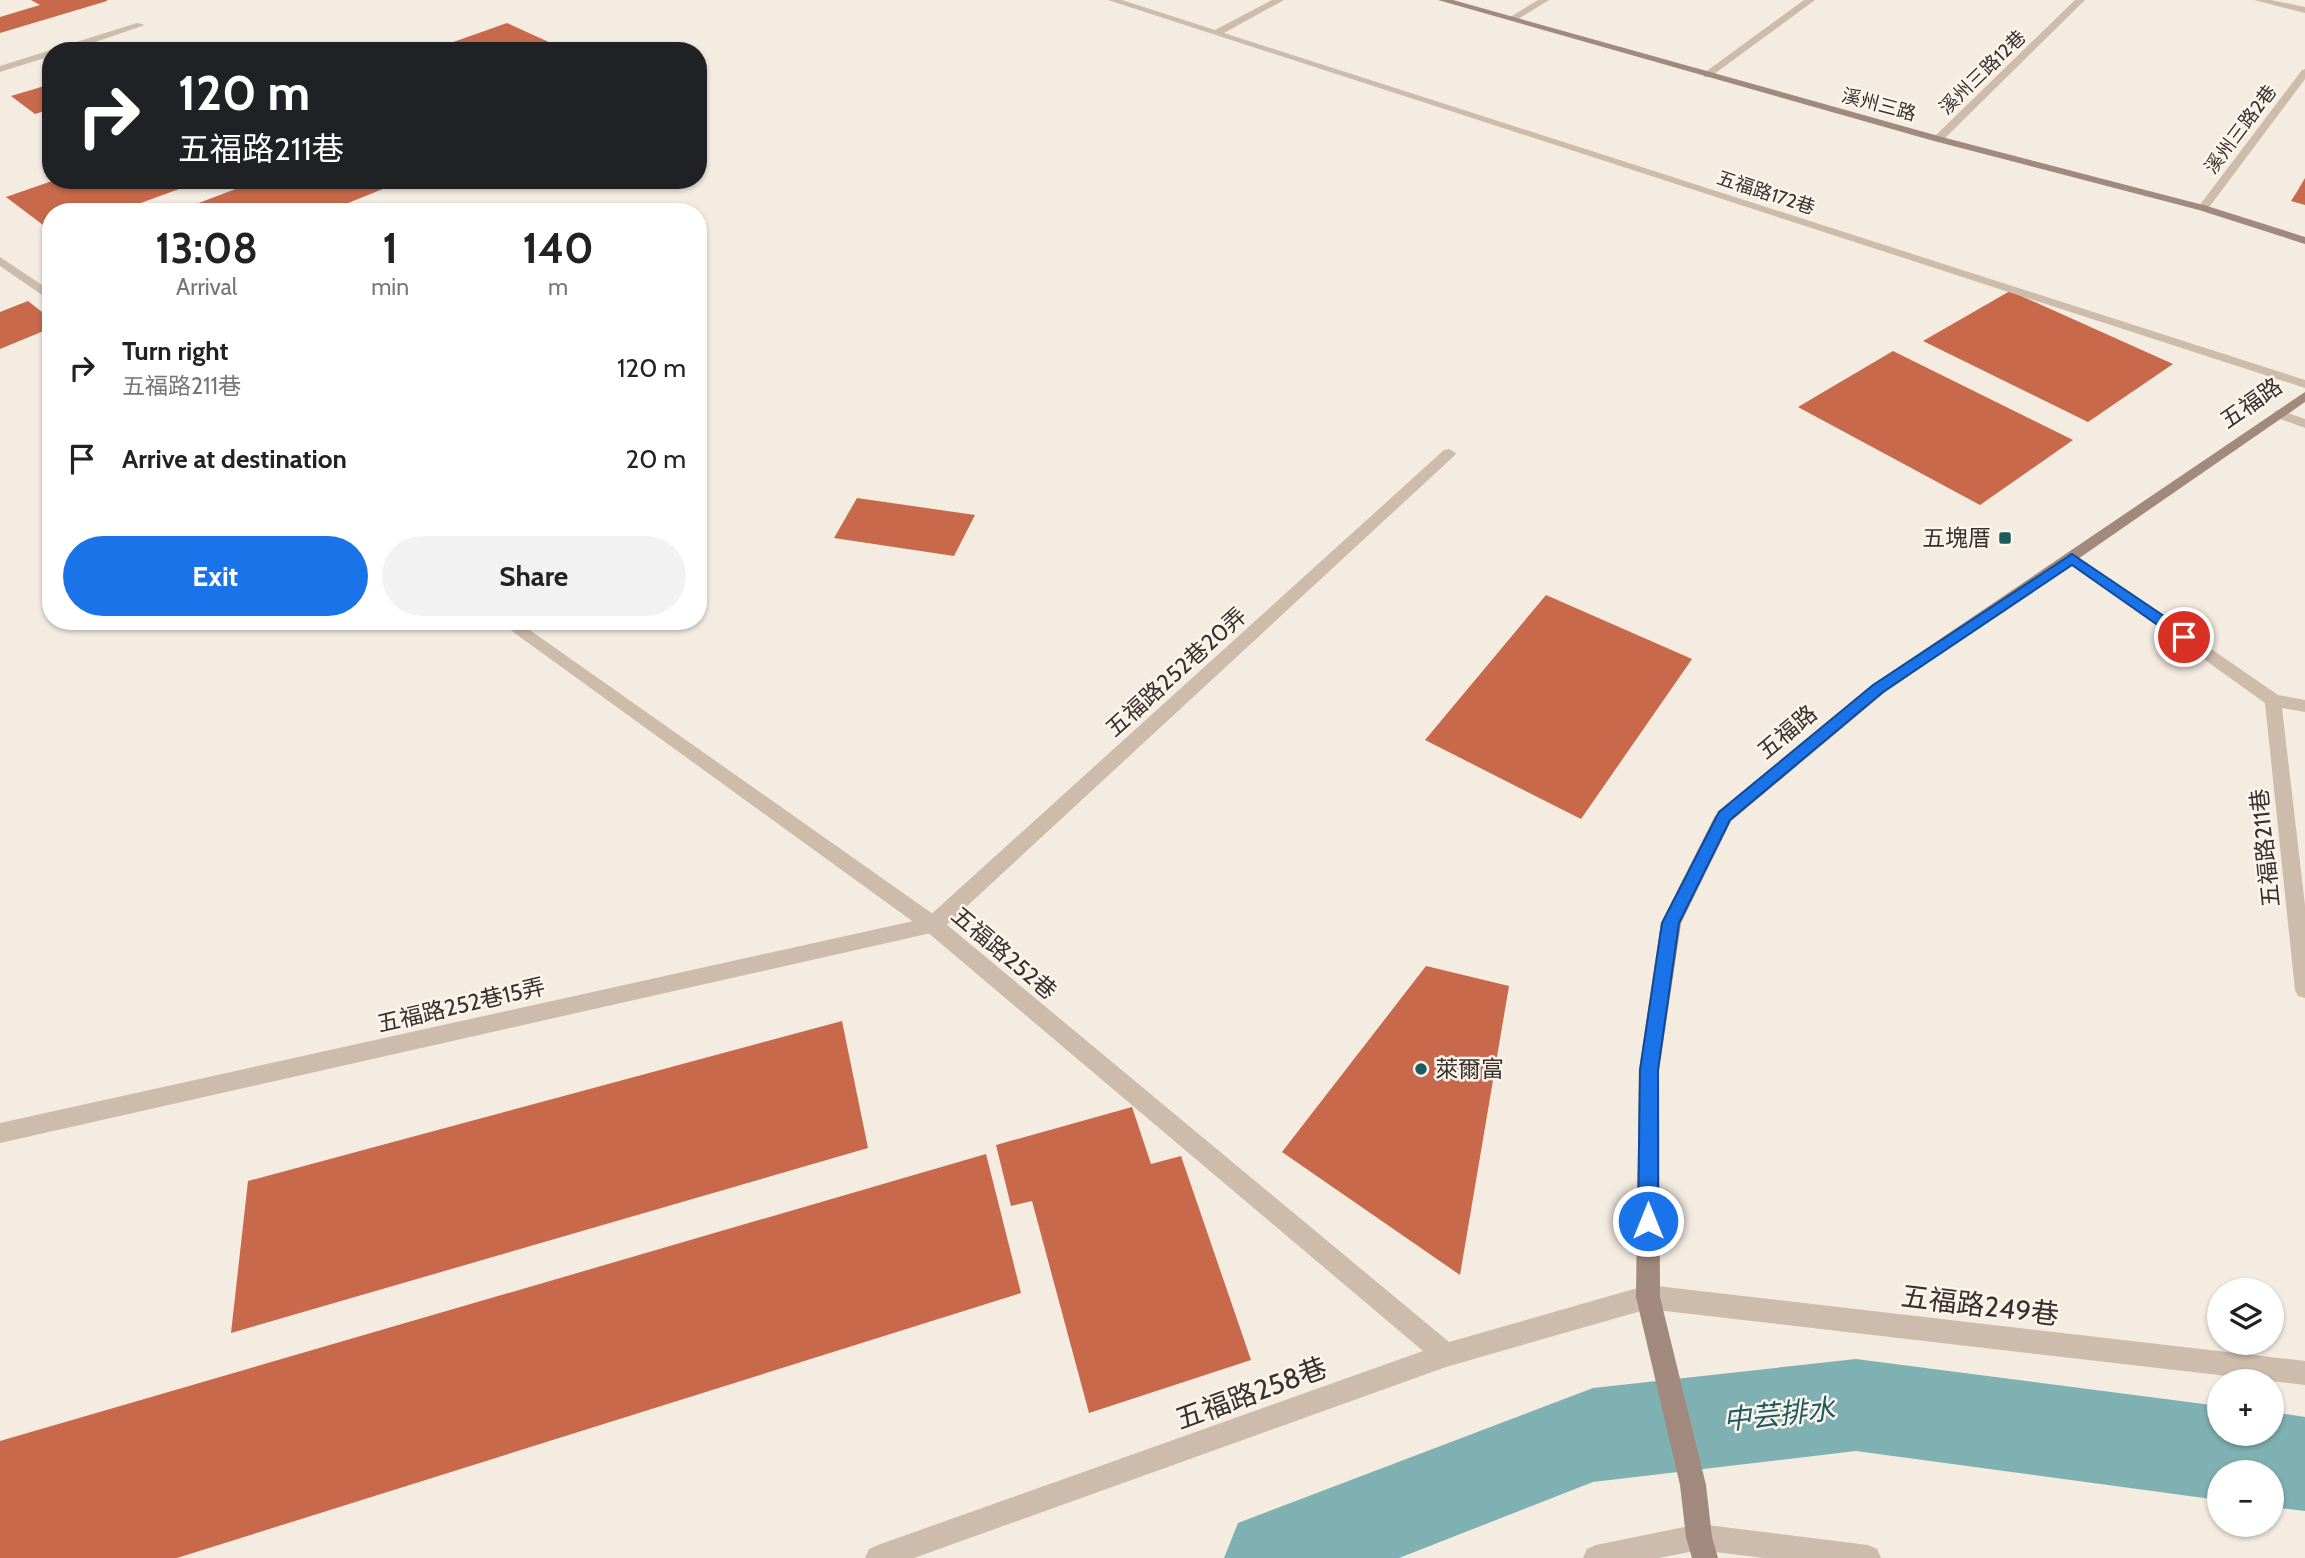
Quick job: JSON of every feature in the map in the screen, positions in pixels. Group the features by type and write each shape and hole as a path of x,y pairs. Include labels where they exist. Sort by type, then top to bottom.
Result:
{"street":[{"name":"五福路172巷","path":"1113,0 2305,384"},
{"path":"1216,33 1279,0"},
{"name":"溪州三路","path":"1443,0 1938,139 2203,208 2305,241"},
{"path":"1512,19 1544,0"},
{"path":"1707,75 1810,0"},
{"name":"溪州三路12巷","path":"1938,139 2080,0"},
{"path":"2259,0 2305,10"},
{"path":"86,42 140,25"},
{"path":"0,69 42,56"},
{"name":"溪州三路2巷","path":"2203,208 2305,72"},
{"path":"0,261 42,291"},
{"name":"五福路","path":"1702,1547 1693,1485 1651,1306 1649,1070 1671,923 1724,816 1878,688 2072,558 2305,396"},
{"path":"2280,414 2305,424"},
{"name":"五福路252巷20弄","path":"933,925 1449,453"},
{"path":"2072,558 2273,700 2305,706"},
{"name":"五福路252巷","path":"519,630 933,925 1446,1355"},
{"name":"五福路211巷","path":"2273,700 2305,990"},
{"name":"五福路252巷15弄","path":"0,1133 933,925"},
{"name":"五福路258巷","path":"878,1558 1446,1355 1651,1306"},
{"name":"五福路249巷","path":"1651,1306 2305,1373"},
{"path":"1595,1558 1702,1547 1868,1558"}],"building":[{"path":"31,0 107,1 0,33 0,17 40,5"},
{"path":"507,23 549,42 453,42"},
{"path":"42,87 42,112 35,114 11,96"},
{"path":"2305,178 2305,205 2291,201"},
{"path":"42,185 42,189 179,189 141,203 42,203 42,224 6,197"},
{"path":"235,189 383,189 348,203 199,203"},
{"path":"2010,291 2173,364 2088,422 1923,341"},
{"path":"28,301 42,312 42,332 0,349 0,312"},
{"path":"1893,351 2073,440 1980,505 1798,407"},
{"path":"857,498 975,515 954,556 834,538"},
{"path":"1546,595 1692,659 1581,819 1425,740"},
{"name":"萊爾富","path":"1426,966 1509,986 1460,1275 1282,1152"},
{"path":"842,1021 868,1148 231,1333 248,1181"},
{"path":"1132,1107 1151,1164 1181,1156 1251,1360 1089,1413 1032,1201 1011,1206 996,1145"},
{"path":"986,1154 1021,1293 177,1558 0,1558 0,1441"}],"waterway":[{"name":"中芸排水","path":"1273,1558 1593,1435 1856,1405 2305,1464"}],"place":[{"name":"五塊厝","path":"2005,538"},
{"name":"萊爾富","path":"1421,1069"}],"route":[{"path":"1648,1221 1649,1070 1671,923 1724,816 1878,688 2072,558 2184,637"}]}
